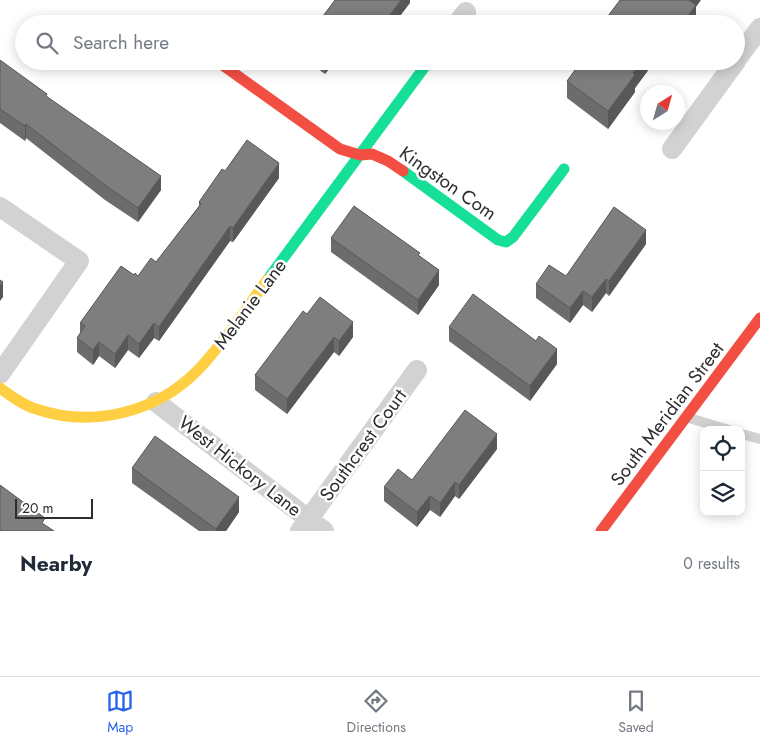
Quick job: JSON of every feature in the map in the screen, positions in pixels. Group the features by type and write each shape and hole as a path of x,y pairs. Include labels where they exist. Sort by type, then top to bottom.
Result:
{"street":[{"path":"745,49 760,28"},
{"name":"Kingston Com","path":"230,70 340,149 360,155 372,154 388,161 498,240 506,242 513,237 564,169"},
{"name":"Melanie Lane","path":"0,388 33,408 70,417 114,415 138,409 156,402 186,383 203,366 422,70"},
{"path":"672,149 729,70"},
{"path":"0,207 78,261 0,374"},
{"name":"South Meridian Street","path":"601,531 760,318"},
{"name":"Southcrest Court","path":"311,527 417,370"},
{"name":"West Hickory Lane","path":"156,402 311,527"}],"lane":[{"path":"686,417 716,426"},
{"path":"745,435 760,439"}],"building":[{"path":"335,0 401,0 390,15 324,15"},
{"path":"620,0 689,0 696,5 689,15 609,15"},
{"path":"0,60 47,94 46,96 161,176 138,208 26,124 25,126 0,109"},
{"path":"575,70 635,70 633,73 635,75 608,111 567,81"},
{"path":"247,140 279,163 233,228 230,226 159,327 154,323 139,344 128,335 115,354 99,342 93,350 77,338 85,326 80,323 121,266 138,276 151,258 156,262 201,204 199,202 222,169 225,171"},
{"path":"354,206 420,253 418,255 439,270 418,300 331,238"},
{"path":"614,207 646,230 609,281 606,279 592,297 583,291 570,308 536,284 549,265 566,276"},
{"path":"473,294 536,341 539,336 557,349 530,386 449,327"},
{"path":"320,297 353,322 339,341 334,337 287,399 255,375 303,311 307,314"},
{"path":"465,410 497,434 459,485 455,482 440,503 430,496 417,512 384,487 398,469 412,480"},
{"path":"155,436 239,497 216,529 132,468"},
{"path":"0,485 45,518 42,523 54,531 0,531"}],"traffic: fast":[{"path":"268,279 422,70"},
{"path":"403,171 498,240 506,242 513,237 564,169"}],"traffic: slow":[{"path":"0,388 26,405 57,415 101,416 122,413 143,406 163,397 181,385 208,360 268,279"}],"traffic: jam":[{"path":"230,70 340,149 360,155 372,154 388,161 403,171"},
{"path":"601,531 760,318"}]}
